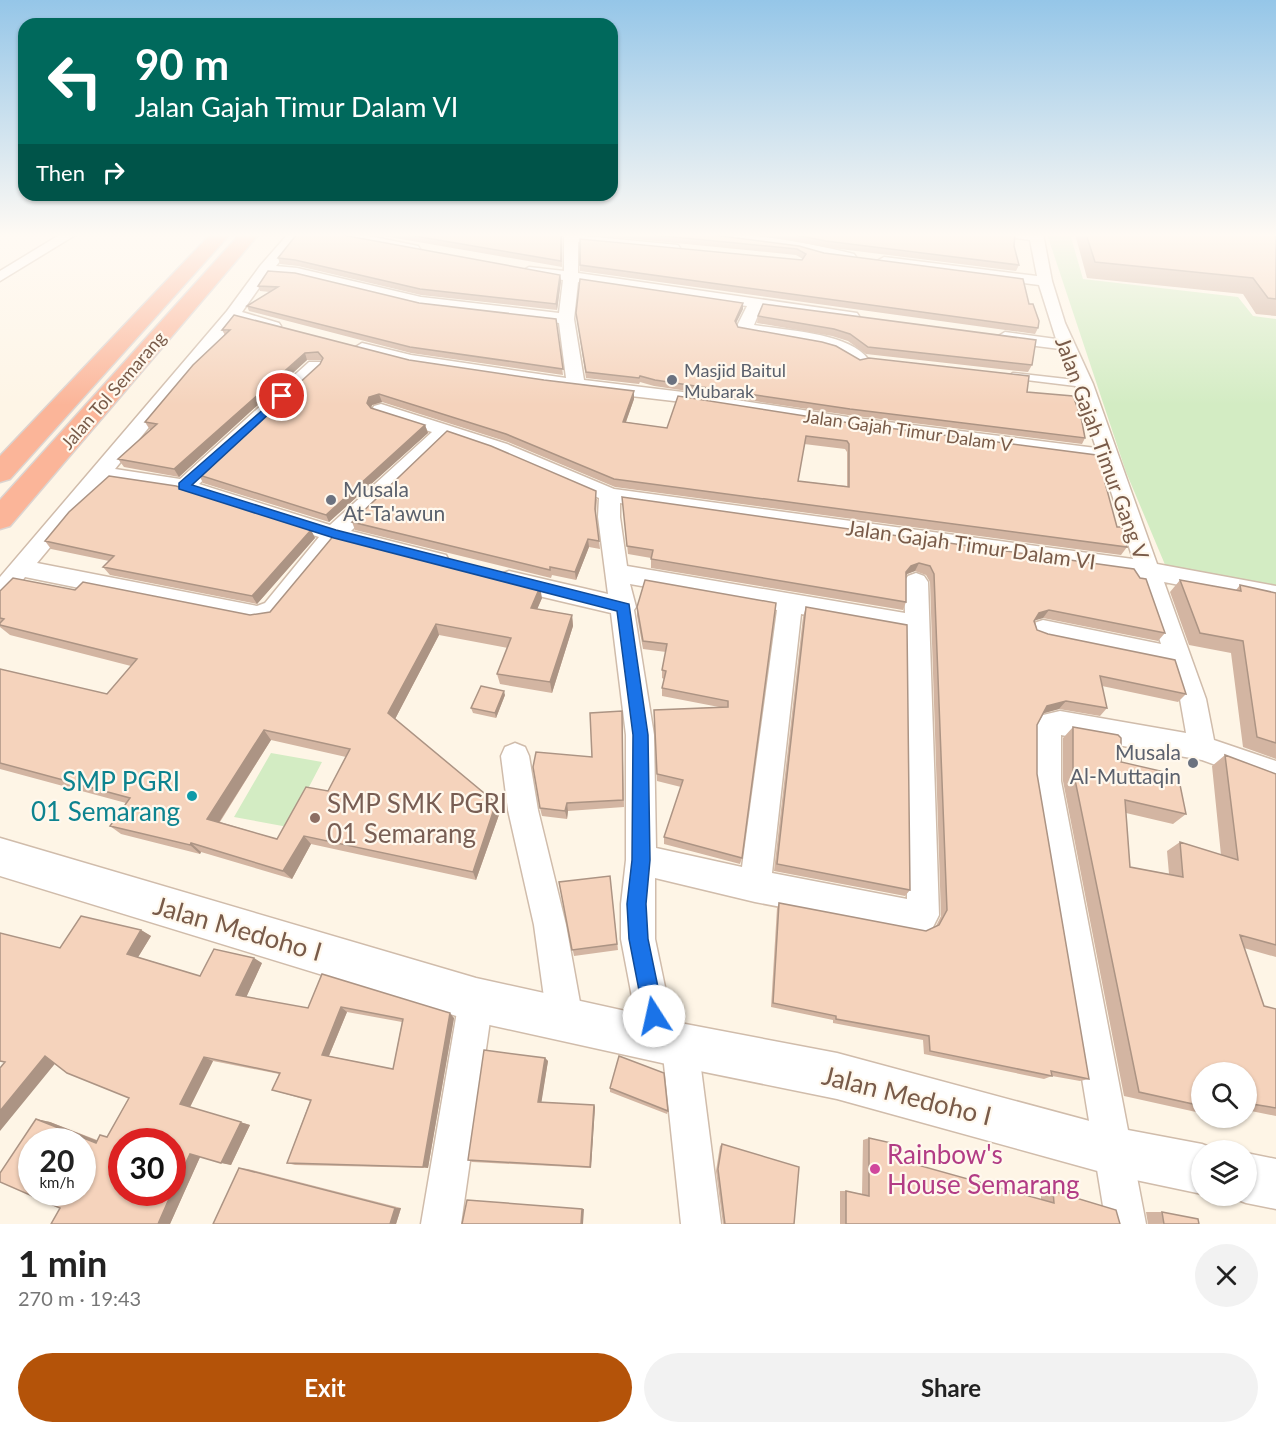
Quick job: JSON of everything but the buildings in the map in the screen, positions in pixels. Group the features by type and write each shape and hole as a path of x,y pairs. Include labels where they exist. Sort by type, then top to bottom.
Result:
{"highway":[{"name":"Jalan Tol Semarang","path":"0,473 168,291"},
{"name":"Jalan Tol Semarang","path":"0,519 200,291"}],"street":[{"path":"0,594 233,314 249,291"},
{"path":"376,291 421,302 566,319"},
{"path":"569,291 566,319 576,383"},
{"path":"671,291 871,319"},
{"name":"Jalan Gajah Timur Gang V","path":"1048,291 1065,345 1084,384 1148,571 1276,595"},
{"path":"756,303 744,328 835,344 857,354 862,359"},
{"path":"233,314 288,330"},
{"path":"986,334 1065,345"},
{"name":"Jalan Gajah Timur Dalam V","path":"343,344 411,360 691,398 848,423 1107,456"},
{"path":"184,486 315,366"},
{"name":"Jalan Gajah Timur Dalam VI","path":"381,410 500,448 610,495 1109,563 1148,571"},
{"path":"20,568 258,615 267,614 334,534 445,430"},
{"path":"101,473 184,486 334,534 458,566"},
{"path":"610,495 609,517 624,607 640,735 641,860 637,904 638,939 669,1042 700,1224"},
{"path":"1148,571 1193,699 1202,748"},
{"path":"617,573 917,625"},
{"path":"492,575 624,607"},
{"path":"641,860 755,886 921,918 923,915 916,582"},
{"path":"755,886 790,603"},
{"path":"1043,630 1179,658"},
{"path":"1126,1224 1047,781 1047,732 1053,723 1060,723 1202,748 1276,774"},
{"path":"514,756 530,843 550,925 565,1019"},
{"name":"Jalan Medoho I","path":"0,857 476,1000 837,1076 1112,1151 1191,1167"},
{"path":"441,1224 476,1000"},
{"path":"1257,1180 1276,1184"}],"lane":[{"path":"998,375 1084,384"}],"green space":[{"path":"1066,291 1187,291 1238,297 1253,316 1276,319 1276,589 1166,567 1126,472"},
{"path":"271,753 322,762 288,827 234,817"}],"place":[{"name":"Masjid Baitul Mubarak","path":"672,380"},
{"name":"Musala At-Ta'awun","path":"331,500"},
{"name":"Musala Al-Muttaqin","path":"1193,763"},
{"name":"SMP PGRI 01 Semarang","path":"192,796"},
{"name":"SMP SMK PGRI 01 Semarang","path":"315,818"},
{"name":"Rainbow's House Semarang","path":"875,1169"}],"route":[{"path":"282,396 184,486 334,534 549,590 624,607 640,735 641,860 637,904 638,939 654,1016"}]}
